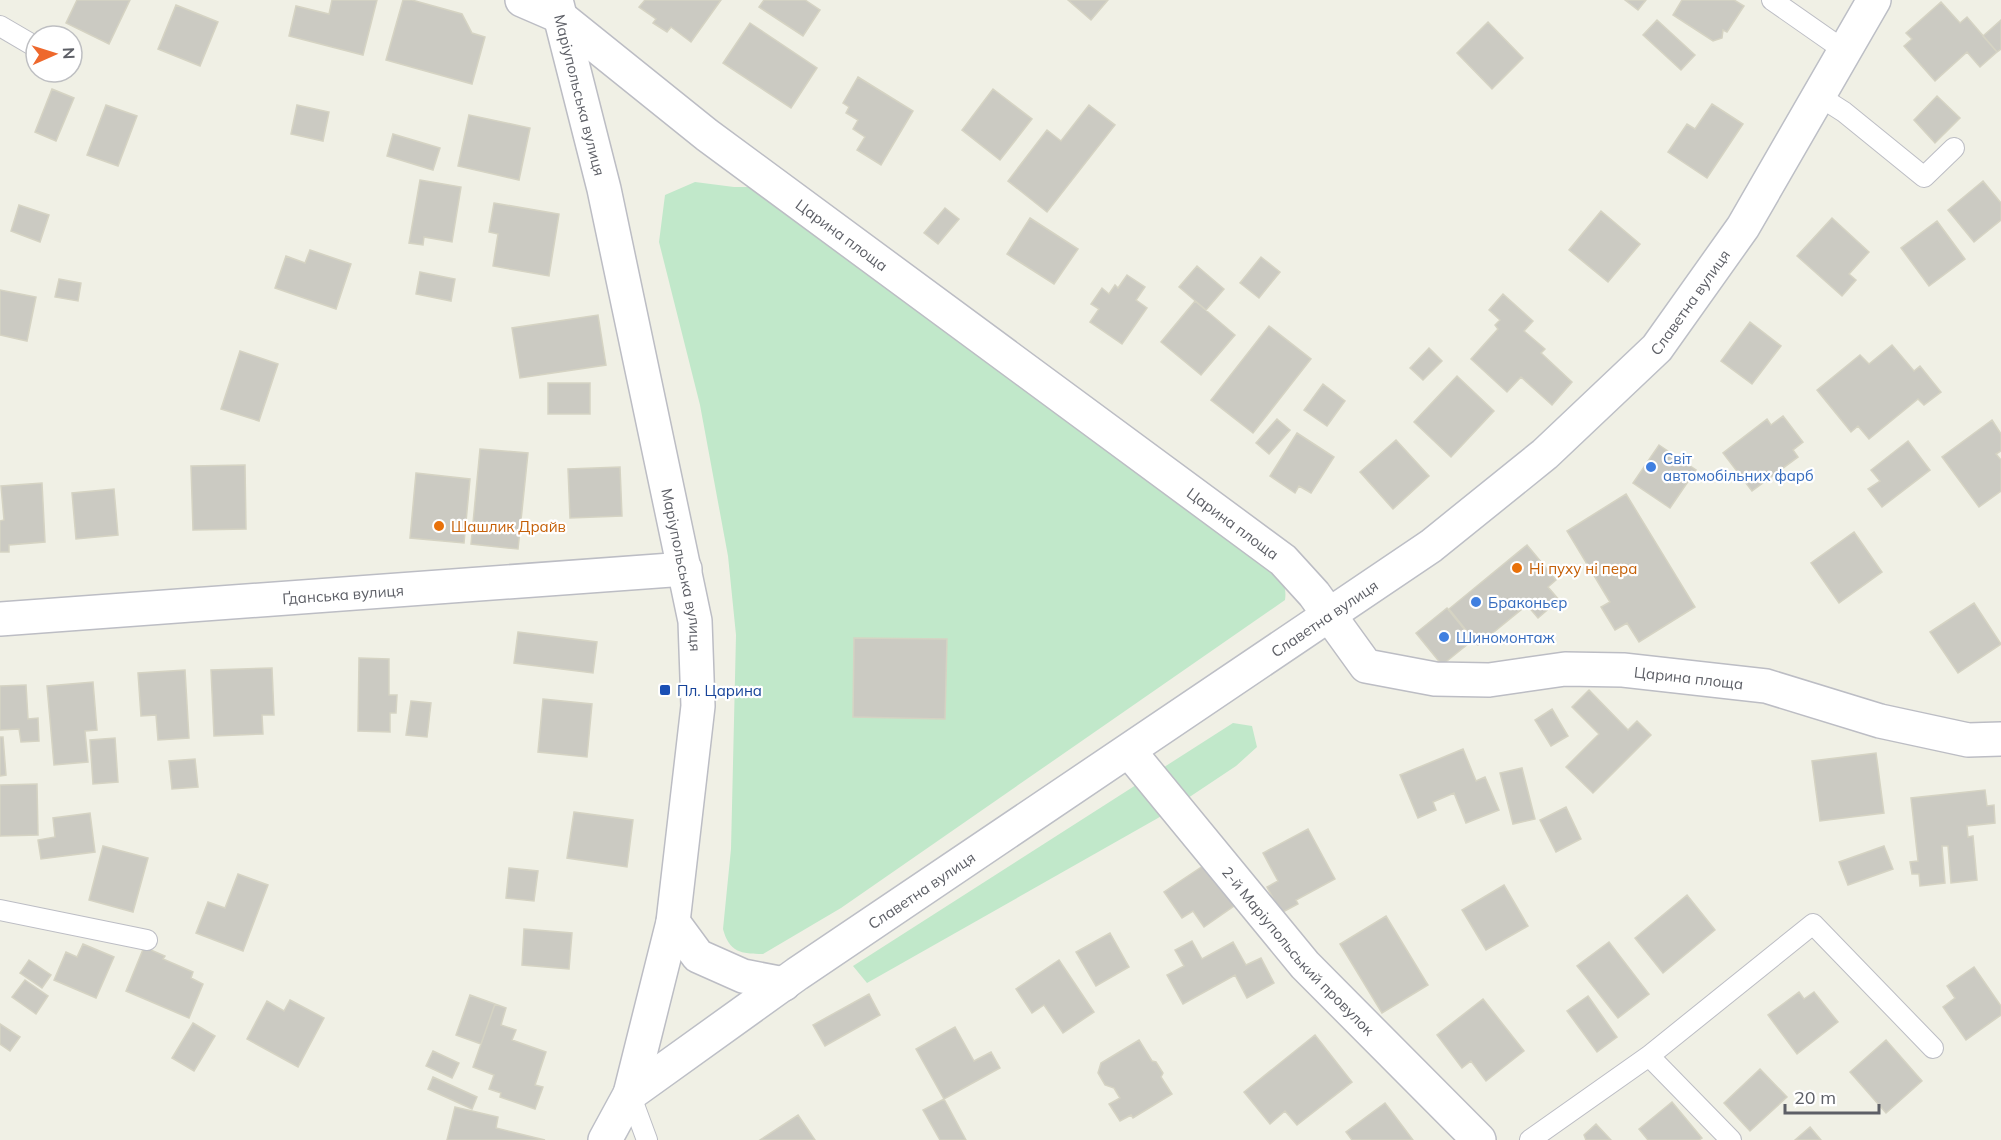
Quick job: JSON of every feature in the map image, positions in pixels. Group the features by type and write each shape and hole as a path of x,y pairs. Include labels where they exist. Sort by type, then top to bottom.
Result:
{"street":[{"name":"Царина площа","path":"522,0 557,8 707,135 1283,560 1314,594 1366,666 1435,679 1489,680 1565,669 1623,670 1766,686 1880,721 1968,740 2001,739"},
{"name":"Славетна вулиця","path":"630,1094 784,984 1431,546 1545,454 1656,348 1743,227 1874,0"},
{"name":"Маріупольська вулиця","path":"557,8 604,189 695,621 698,706 673,922 630,1094 605,1140"},
{"name":"Ґданська вулиця","path":"0,619 685,570"},
{"name":"2-й Маріупольський провулок","path":"1129,751 1305,965 1479,1140"},
{"path":"673,922 698,956 742,976 784,984"}],"lane":[{"path":"1772,0 1845,51"},
{"path":"0,26 24,40"},
{"path":"1819,96 1844,112 1924,177 1954,148"},
{"path":"0,910 147,940"},
{"path":"1530,1140 1649,1056 1813,924 1933,1048"},
{"path":"1649,1056 1731,1140"},
{"path":"630,1094 647,1140"}],"green space":[{"path":"695,182 734,187 760,187 1274,568 1285,587 1285,600 841,908 763,954 742,952 732,947 723,929 731,849 736,635 728,556 700,405 659,242 665,195"},
{"path":"1233,723 1252,726 1257,747 1236,766 1158,818 867,983 853,966"}],"building":[{"path":"77,0 130,0 109,44 84,32 84,24 66,23"},
{"path":"332,0 377,0 363,55 289,36 296,6 329,14"},
{"path":"403,0 412,0 462,14 472,33 485,37 472,84 386,60"},
{"path":"645,0 721,0 691,42 671,27 667,32 653,23 656,19 639,7"},
{"path":"764,0 805,0 820,10 803,36 759,7"},
{"path":"1068,0 1108,0 1091,20"},
{"path":"1625,0 1646,0 1638,10"},
{"path":"1682,0 1734,0 1744,6 1727,32 1723,30 1722,38 1713,41 1673,15"},
{"path":"1941,2 1960,23 1967,17 1997,52 1980,67 1967,52 1935,81 1904,46 1912,39 1906,33"},
{"path":"176,5 218,22 200,66 158,49"},
{"path":"1657,20 1695,55 1681,70 1643,35"},
{"path":"2001,20 2001,49 1997,52 1983,36"},
{"path":"1488,22 1523,58 1492,89 1457,53"},
{"path":"750,23 817,68 791,108 723,63"},
{"path":"858,77 913,111 881,165 857,150 865,137 853,129 858,120 846,113 849,107 843,103"},
{"path":"52,89 74,98 56,141 35,132"},
{"path":"993,89 1032,119 1000,160 962,130"},
{"path":"1937,96 1960,118 1935,143 1914,120"},
{"path":"1712,104 1743,124 1707,178 1668,152 1687,124 1695,129"},
{"path":"106,105 137,116 118,166 87,155"},
{"path":"297,105 329,112 323,141 291,134"},
{"path":"1089,105 1115,125 1047,212 1008,181 1047,130 1061,141"},
{"path":"469,115 530,128 519,180 458,166"},
{"path":"393,134 440,148 433,170 387,156"},
{"path":"420,180 461,187 452,242 424,237 423,245 409,243"},
{"path":"1983,181 2001,203 2001,220 1974,242 1948,210"},
{"path":"494,203 559,214 549,276 493,266 498,234 489,232"},
{"path":"19,205 49,215 40,242 11,231"},
{"path":"945,208 959,219 938,244 924,233"},
{"path":"1601,211 1640,244 1608,282 1569,250"},
{"path":"1030,218 1078,249 1054,284 1007,254"},
{"path":"1832,218 1869,252 1849,274 1856,280 1842,296 1797,256"},
{"path":"1937,221 1965,259 1929,286 1901,248"},
{"path":"310,250 351,264 336,309 275,288 286,256 305,263"},
{"path":"1261,257 1280,272 1259,298 1240,283"},
{"path":"1197,266 1224,289 1206,310 1179,287"},
{"path":"420,272 455,279 451,301 416,294"},
{"path":"1127,275 1145,287 1136,300 1147,308 1122,344 1090,322 1099,309 1091,304 1102,288 1109,294 1115,285 1118,288"},
{"path":"59,279 81,283 78,301 55,297"},
{"path":"0,290 36,297 27,341 0,335"},
{"path":"1503,294 1533,321 1524,331 1545,349 1541,353 1572,382 1552,405 1521,377 1507,392 1471,359 1498,329 1495,325 1500,320 1489,310"},
{"path":"1195,301 1235,335 1201,375 1161,342"},
{"path":"598,315 606,365 520,378 512,328"},
{"path":"1750,322 1781,346 1752,384 1721,361"},
{"path":"1269,326 1311,359 1253,433 1211,400"},
{"path":"1892,345 1914,371 1920,366 1941,392 1924,405 1918,399 1869,439 1858,426 1851,432 1817,390 1860,355 1869,364"},
{"path":"1429,348 1442,361 1423,380 1410,368"},
{"path":"240,351 278,364 259,421 221,409"},
{"path":"1457,376 1494,411 1451,457 1414,422"},
{"path":"548,383 590,383 590,414 548,414"},
{"path":"1323,384 1345,401 1327,426 1304,410"},
{"path":"1783,416 1803,442 1793,450 1798,457 1752,491 1723,453 1767,419 1771,425"},
{"path":"1277,419 1290,430 1269,454 1256,443"},
{"path":"1992,420 2001,434 2001,451 1996,454 2001,460 2001,491 1979,507 1942,457"},
{"path":"1297,433 1334,457 1311,493 1299,486 1295,493 1270,476"},
{"path":"1396,440 1429,476 1393,509 1360,472"},
{"path":"1908,441 1930,470 1882,507 1868,489 1880,481 1871,470"},
{"path":"1659,445 1696,470 1670,508 1633,483"},
{"path":"480,449 528,453 518,549 471,544"},
{"path":"245,465 246,529 193,530 191,466"},
{"path":"620,467 622,516 570,518 568,469"},
{"path":"416,473 470,479 464,543 410,538"},
{"path":"42,483 45,542 9,545 9,552 0,552 0,521 4,520 1,486"},
{"path":"114,489 118,535 76,539 72,493"},
{"path":"1626,494 1695,607 1639,642 1627,623 1615,630 1601,607 1610,602 1567,531"},
{"path":"1854,532 1882,572 1839,603 1811,563"},
{"path":"1527,545 1556,580 1548,587 1559,600 1538,618 1527,605 1478,645 1449,609"},
{"path":"1974,603 2001,644 1958,673 1930,632"},
{"path":"1447,608 1473,640 1442,665 1416,633"},
{"path":"518,632 597,642 593,673 514,663"},
{"path":"854,638 947,639 945,719 853,717"},
{"path":"359,658 389,659 389,695 397,695 396,713 390,713 390,732 358,731"},
{"path":"272,668 274,715 262,715 263,734 214,736 211,670"},
{"path":"185,670 189,738 158,740 156,715 141,716 138,673"},
{"path":"93,682 97,730 85,731 88,762 54,765 47,686"},
{"path":"26,685 28,719 38,718 39,741 21,742 19,729 0,730 0,686"},
{"path":"1589,690 1628,730 1637,721 1651,735 1593,793 1566,767 1599,734 1572,707"},
{"path":"543,699 592,704 587,757 538,752"},
{"path":"411,701 431,703 427,737 406,735"},
{"path":"1552,709 1568,736 1551,746 1535,720"},
{"path":"0,737 3,737 6,775 0,776"},
{"path":"115,738 118,782 93,784 90,740"},
{"path":"1463,749 1476,781 1485,777 1499,810 1466,823 1454,793 1433,802 1436,810 1418,818 1400,775"},
{"path":"1876,753 1884,813 1820,821 1812,761"},
{"path":"195,759 198,787 172,789 169,761"},
{"path":"1522,768 1535,819 1513,824 1500,773"},
{"path":"37,784 38,835 0,836 0,785"},
{"path":"1985,790 1987,806 1994,805 1995,823 1967,826 1968,837 1973,836 1977,880 1951,883 1948,846 1942,846 1945,883 1920,886 1919,874 1912,874 1910,862 1918,861 1911,798"},
{"path":"1566,807 1581,839 1556,852 1540,820"},
{"path":"574,812 633,820 627,867 567,858"},
{"path":"90,813 95,852 41,859 38,840 55,837 53,818"},
{"path":"1308,829 1335,879 1296,900 1298,904 1281,913 1267,887 1278,881 1263,853"},
{"path":"103,846 148,858 133,912 89,900"},
{"path":"1884,846 1893,869 1848,885 1839,862"},
{"path":"1206,864 1234,906 1204,927 1193,911 1182,918 1164,892"},
{"path":"509,868 538,871 534,901 506,898"},
{"path":"238,874 268,885 243,951 196,933 208,902 225,908"},
{"path":"1504,885 1528,926 1486,950 1462,910"},
{"path":"1687,895 1715,930 1663,973 1635,938"},
{"path":"1386,916 1428,985 1382,1013 1340,944"},
{"path":"524,929 572,933 569,969 522,965"},
{"path":"1110,933 1129,967 1096,986 1076,952"},
{"path":"1192,941 1202,959 1233,942 1246,965 1261,958 1274,983 1247,998 1235,975 1183,1004 1167,975 1184,966 1175,950"},
{"path":"1609,942 1649,994 1618,1018 1577,966"},
{"path":"83,944 114,957 96,998 54,980 66,952 77,957"},
{"path":"144,947 165,956 163,959 193,972 191,978 203,984 189,1018 126,991"},
{"path":"29,960 51,975 42,988 20,973"},
{"path":"1059,960 1094,1012 1063,1033 1044,1005 1032,1013 1016,989"},
{"path":"1974,967 2001,1006 2001,1015 1966,1040 1943,1007 1955,998 1947,986"},
{"path":"25,980 48,996 36,1014 12,997"},
{"path":"1799,992 1804,999 1814,992 1838,1022 1797,1054 1768,1015"},
{"path":"869,994 880,1015 825,1046 813,1025"},
{"path":"470,995 495,1004 481,1044 456,1035"},
{"path":"1588,996 1617,1037 1597,1052 1567,1011"},
{"path":"1483,999 1524,1051 1486,1081 1471,1061 1462,1068 1437,1035"},
{"path":"290,1000 324,1018 298,1067 247,1039 267,1001 284,1011"},
{"path":"495,1004 506,1008 501,1025 516,1030 512,1040 546,1052 535,1085 543,1087 535,1109 500,1097 501,1093 489,1089 494,1075 473,1067"},
{"path":"193,1023 215,1036 194,1071 172,1058"},
{"path":"0,1024 20,1037 10,1051 0,1044"},
{"path":"955,1027 974,1061 991,1052 1000,1068 944,1099 916,1049"},
{"path":"1315,1035 1352,1082 1297,1125 1285,1111 1270,1124 1244,1092"},
{"path":"1139,1040 1152,1061 1156,1062 1163,1073 1161,1077 1172,1094 1133,1118 1131,1115 1120,1121 1109,1104 1120,1098 1114,1088 1105,1085 1098,1073 1101,1063"},
{"path":"1886,1040 1922,1081 1886,1113 1850,1072"},
{"path":"433,1051 459,1063 452,1078 426,1066"},
{"path":"1760,1069 1787,1097 1750,1131 1724,1103"},
{"path":"433,1077 477,1097 472,1109 428,1089"},
{"path":"944,1099 966,1140 940,1140 923,1110"},
{"path":"1672,1102 1702,1138 1699,1140 1648,1140 1639,1129"},
{"path":"1385,1103 1413,1140 1352,1140 1346,1132"},
{"path":"455,1107 498,1117 496,1128 545,1140 447,1140"},
{"path":"798,1115 815,1140 760,1140"},
{"path":"1596,1124 1611,1140 1586,1140 1584,1135"},
{"path":"1810,1127 1821,1140 1795,1140"}],"place":[{"name":"Світ автомобільних фарб","path":"1651,467"},
{"name":"Шашлик Драйв","path":"439,526"},
{"name":"Ні пуху ні пера","path":"1517,568"},
{"name":"Браконьєр","path":"1476,602"},
{"name":"Шиномонтаж","path":"1444,637"},
{"name":"Пл. Царина","path":"665,690"}]}
